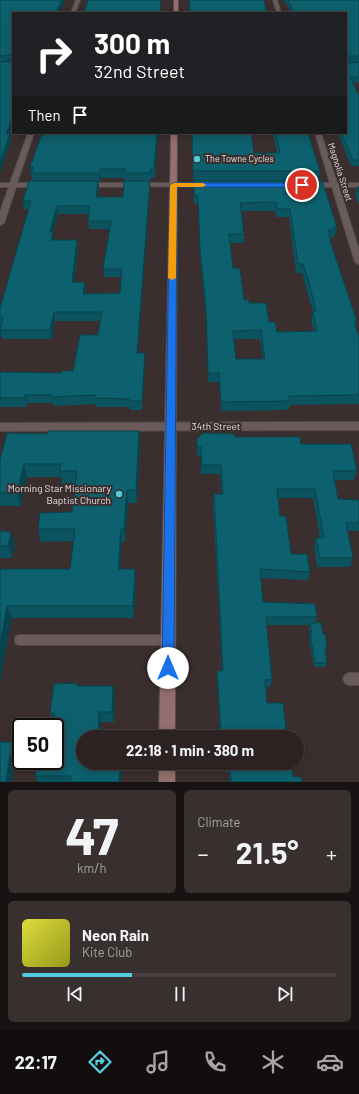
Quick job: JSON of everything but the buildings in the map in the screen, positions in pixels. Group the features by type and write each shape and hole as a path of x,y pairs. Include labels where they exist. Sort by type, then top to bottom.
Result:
{"main road":[{"path":"176,0 176,12"},
{"path":"168,730 174,134"},
{"path":"167,770 167,782"}],"street":[{"path":"73,12 78,0"},
{"path":"275,0 279,12"},
{"path":"0,223 31,134"},
{"name":"Magnolia Street","path":"318,134 359,262"},
{"path":"0,185 51,185"},
{"path":"82,185 215,185"},
{"path":"302,185 359,185"},
{"name":"34th Street","path":"0,427 359,426"}],"lane":[{"path":"20,640 168,640"}],"slow traffic":[{"path":"172,278 174,185 203,185"}],"place":[{"name":"The Towne Cycles","path":"197,159"},
{"name":"Morning Star Missionary Baptist Church","path":"119,494"}],"route":[{"path":"168,668 174,185 302,185"}]}
